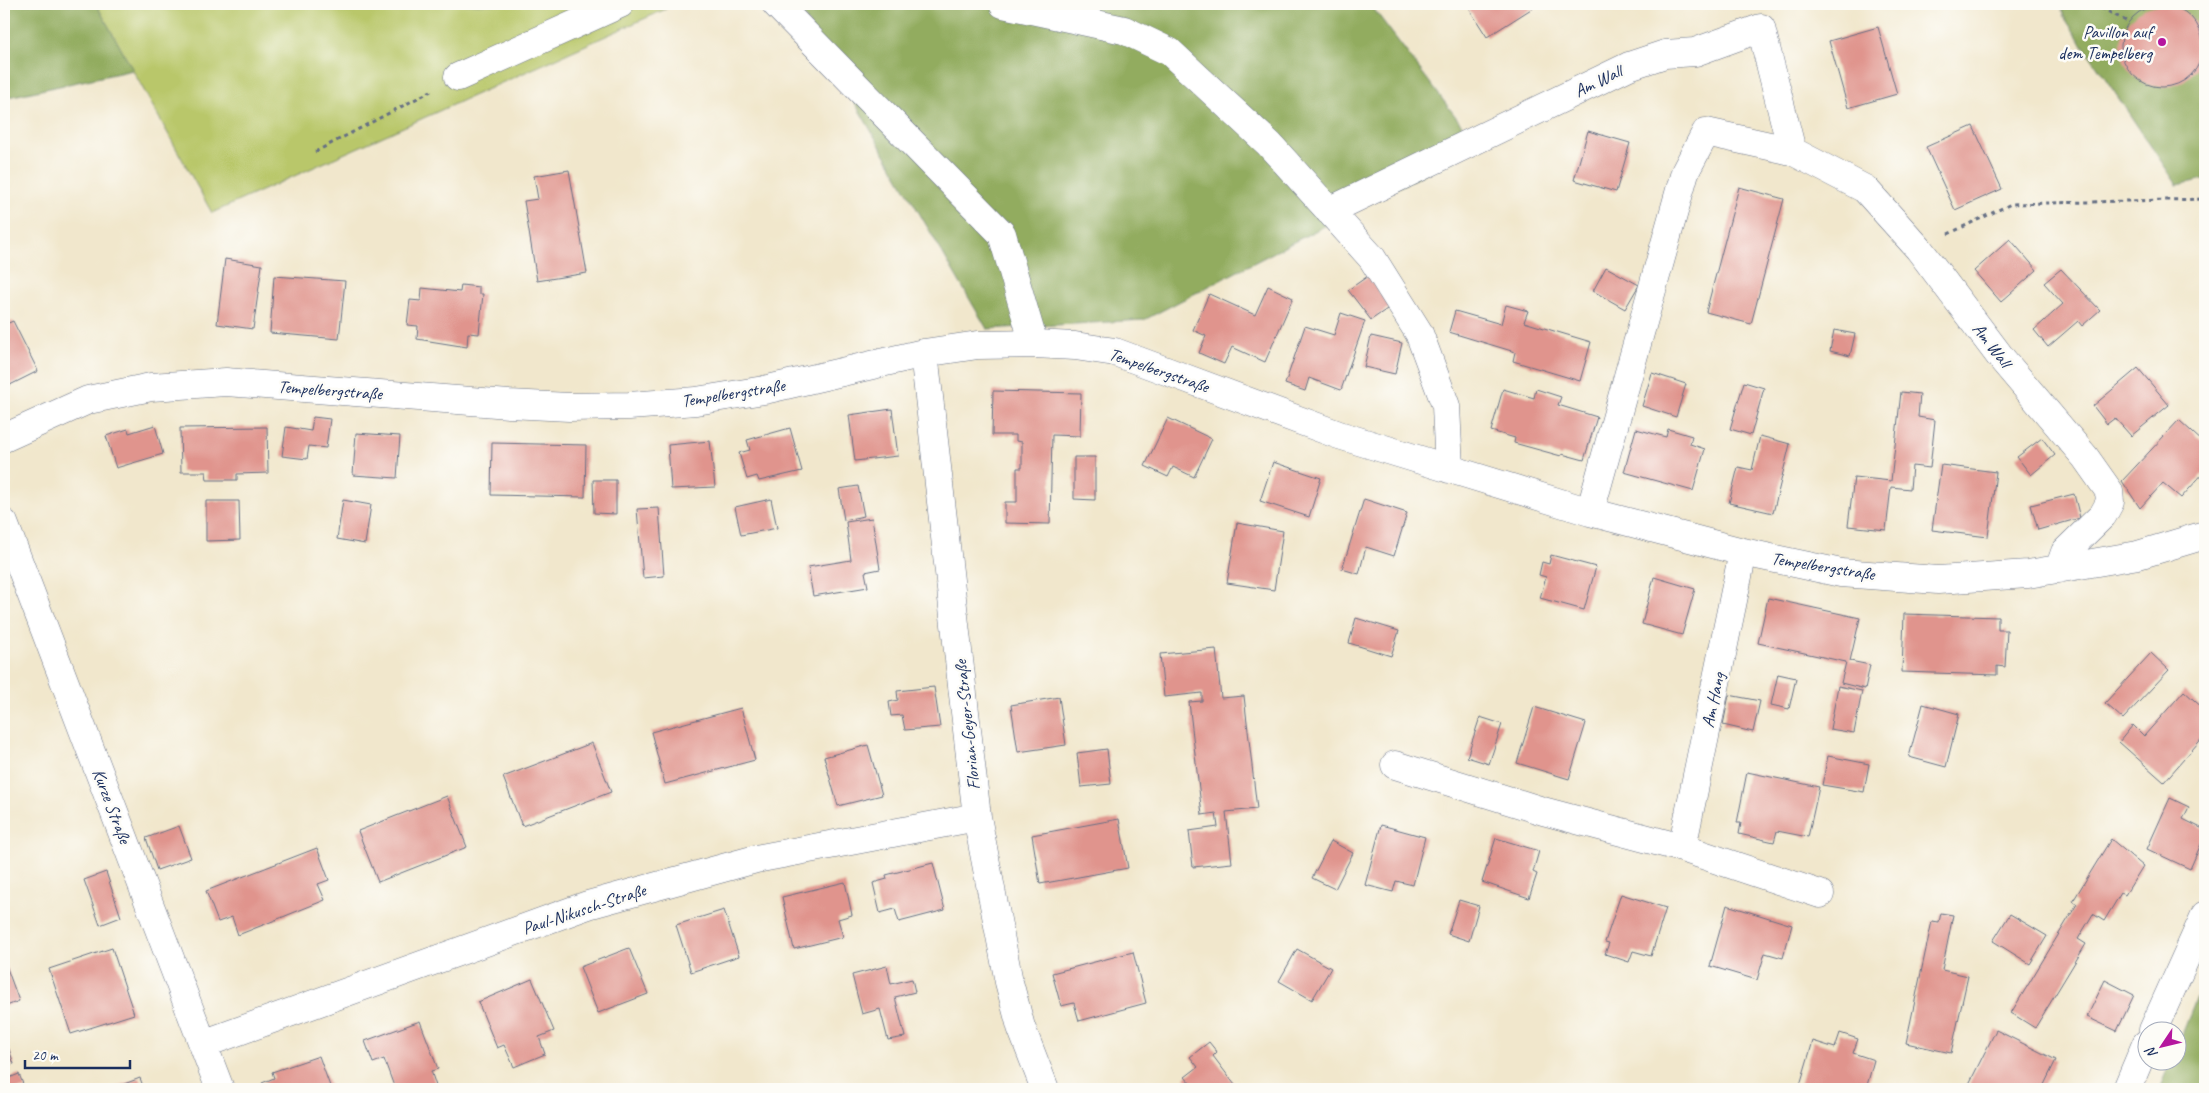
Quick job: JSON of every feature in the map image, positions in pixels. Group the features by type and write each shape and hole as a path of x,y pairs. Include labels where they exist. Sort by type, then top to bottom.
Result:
{"street":[{"path":"458,77 620,4"},
{"path":"776,4 1002,234 1034,344"},
{"path":"1002,4 1124,30 1170,52 1268,144 1372,258 1419,333 1446,406 1449,469"},
{"name":"Am Wall","path":"1329,211 1629,66 1665,54 1695,52 1761,28 1792,151"},
{"name":"Am Wall","path":"1590,512 1685,172 1706,132 1792,151 1865,189 1919,249 2002,359 2085,458 2109,491 2110,502 2103,514 2065,552 2059,569"},
{"name":"Tempelbergstraße","path":"4,438 88,400 151,386 226,382 509,404 569,407 629,406 696,400 764,390 924,353 978,345 1034,344 1075,346 1115,352 1339,435 1590,512 1743,552 1841,573 1938,580 1986,578 2059,569 2138,554 2205,535"},
{"name":"Florian-Geyer-Straße","path":"924,353 977,816 1009,982 1021,1027 1045,1089"},
{"name":"Kurze Straße","path":"4,523 220,1089"},
{"name":"Am Hang","path":"1682,848 1743,552"},
{"path":"1395,765 1543,811 1682,848 1820,894"},
{"name":"Paul-Nikusch-Straße","path":"203,1044 588,905 756,859 977,816"},
{"path":"2158,1020 2205,915"},
{"path":"2127,1089 2136,1068"}],"path":[{"path":"2094,4 2126,21"},
{"path":"315,152 458,77"},
{"path":"1919,249 2011,204 2205,199"}],"green space":[{"path":"4,4 96,4 133,70 4,98"},
{"path":"96,4 664,4 666,9 212,213"},
{"path":"797,4 1370,4 1478,146 1144,320 987,329"},
{"path":"2060,4 2205,4 2205,179 2177,185 2064,17"},
{"path":"2205,977 2205,1089 2159,1089 2167,1070 2186,1070 2186,1024"}],"building":[{"path":"1466,4 1539,4 1487,37"},
{"name":"Pavillon auf dem Tempelberg","path":"2162,5 2178,8 2191,17 2200,30 2203,46 2200,62 2191,75 2178,84 2162,87 2146,84 2133,75 2124,62 2121,46 2124,30 2133,17 2146,8"},
{"path":"1878,27 1897,94 1848,108 1829,41"},
{"path":"1973,126 2002,189 1955,210 1926,147"},
{"path":"1588,131 1630,143 1616,192 1574,180"},
{"path":"569,170 587,273 537,281 524,201 538,199 534,176"},
{"path":"1739,187 1784,199 1751,324 1706,312"},
{"path":"2010,239 2037,270 2001,302 1974,271"},
{"path":"225,259 262,265 253,329 217,324"},
{"path":"1606,267 1639,285 1625,309 1593,291"},
{"path":"2061,269 2100,310 2082,326 2078,321 2048,347 2034,330 2063,304 2044,283"},
{"path":"274,276 345,281 339,339 270,333"},
{"path":"1368,276 1390,307 1371,320 1348,290"},
{"path":"461,285 479,287 479,294 483,294 479,334 468,333 467,347 417,339 418,326 407,325 410,300 421,301 422,288 460,292"},
{"path":"1268,286 1293,298 1265,362 1232,347 1224,364 1199,353 1206,336 1193,330 1209,294 1255,315"},
{"path":"1506,305 1528,311 1524,322 1591,342 1580,381 1513,361 1515,352 1449,332 1455,311 1501,324"},
{"path":"1341,313 1365,321 1341,390 1309,378 1305,391 1285,384 1305,326 1334,335"},
{"path":"13,321 38,371 4,388 4,325"},
{"path":"1834,330 1855,334 1850,356 1830,351"},
{"path":"1371,336 1402,343 1395,374 1364,367"},
{"path":"2138,368 2169,405 2131,436 2115,418 2107,424 2093,406"},
{"path":"1652,373 1686,384 1676,417 1642,406"},
{"path":"1744,382 1764,388 1751,435 1730,429"},
{"path":"1503,389 1534,398 1536,389 1561,397 1558,405 1597,417 1584,460 1562,454 1561,456 1514,443 1515,438 1491,431"},
{"path":"993,391 1081,393 1080,436 1052,435 1050,524 1005,523 1005,502 1017,502 1017,468 1022,468 1022,442 1016,441 1016,435 992,435"},
{"path":"1901,392 1920,394 1918,417 1935,420 1930,468 1912,466 1910,489 1891,487 1886,530 1848,526 1854,477 1891,481"},
{"path":"892,409 898,456 855,461 849,415"},
{"path":"313,417 330,419 326,448 309,446 307,459 282,456 286,427 311,431"},
{"path":"1168,418 1212,439 1194,477 1173,467 1168,477 1145,466"},
{"path":"2179,420 2205,444 2205,471 2181,498 2163,483 2140,508 2122,481"},
{"path":"155,425 163,454 116,468 106,436 128,429 129,433"},
{"path":"267,427 268,473 237,474 237,480 207,480 206,472 181,472 180,428"},
{"path":"790,428 802,471 759,481 757,476 747,479 739,453 750,450 747,440"},
{"path":"1636,429 1666,437 1668,429 1692,436 1690,444 1705,449 1693,491 1624,472"},
{"path":"356,433 400,436 397,478 353,475"},
{"path":"1760,436 1790,444 1773,513 1729,503 1738,467 1752,470"},
{"path":"2042,438 2055,455 2031,475 2017,457"},
{"path":"710,441 715,487 671,489 668,445"},
{"path":"492,443 586,445 585,497 491,495"},
{"path":"1074,457 1095,457 1095,500 1074,499"},
{"path":"1273,462 1321,478 1309,517 1260,501"},
{"path":"1941,465 1996,472 1988,537 1932,530"},
{"path":"593,480 616,480 616,514 594,513"},
{"path":"858,486 864,516 844,520 839,489"},
{"path":"2074,494 2080,518 2038,530 2031,505"},
{"path":"771,499 777,528 741,535 735,507"},
{"path":"1364,499 1407,513 1394,556 1366,547 1359,574 1342,569"},
{"path":"343,500 371,505 365,544 337,539"},
{"path":"206,501 239,501 240,540 206,541"},
{"path":"659,508 664,576 643,578 637,509"},
{"path":"872,518 880,569 865,572 868,587 813,596 808,567 851,560 846,522"},
{"path":"1237,523 1283,531 1274,590 1227,583"},
{"path":"1551,555 1596,567 1584,610 1540,598 1546,577 1539,575 1542,562 1549,564"},
{"path":"1654,577 1695,589 1682,635 1642,624"},
{"path":"1768,598 1860,618 1850,661 1870,665 1865,689 1841,683 1846,662 1758,643"},
{"path":"1904,614 1998,617 1998,630 2007,630 2005,667 1997,666 1997,675 1902,672"},
{"path":"1356,618 1399,631 1391,656 1349,643"},
{"path":"1216,649 1221,698 1244,696 1257,809 1226,812 1232,863 1193,867 1189,831 1218,827 1216,813 1202,815 1189,702 1202,701 1202,693 1164,697 1160,654"},
{"path":"2151,653 2169,670 2123,719 2105,703"},
{"path":"1778,674 1796,678 1789,709 1771,705"},
{"path":"1838,686 1862,691 1854,733 1830,729"},
{"path":"934,687 940,727 905,730 902,715 891,716 889,702 898,700 897,691"},
{"path":"2184,691 2205,710 2205,735 2164,782 2119,742 2133,725 2144,736"},
{"path":"1729,695 1760,701 1753,732 1723,725"},
{"path":"1059,697 1066,745 1018,752 1011,705"},
{"path":"1923,704 1959,714 1946,767 1909,757"},
{"path":"1534,707 1586,723 1569,779 1517,763"},
{"path":"741,708 755,760 665,784 651,732"},
{"path":"1480,717 1502,724 1489,764 1467,757"},
{"path":"592,743 611,792 522,826 503,777"},
{"path":"868,745 882,795 838,806 824,757"},
{"path":"1107,749 1111,784 1081,787 1077,753"},
{"path":"1828,756 1869,764 1864,792 1822,785"},
{"path":"1747,772 1819,787 1808,837 1777,831 1774,842 1739,834 1741,823 1737,823"},
{"path":"447,796 467,847 378,882 358,831"},
{"path":"2170,798 2189,807 2183,819 2205,830 2205,835 2190,869 2147,849"},
{"path":"1119,819 1128,868 1040,884 1032,835"},
{"path":"1381,825 1425,837 1413,885 1396,881 1393,892 1365,885"},
{"path":"179,826 191,858 157,870 146,838"},
{"path":"1496,838 1539,851 1533,872 1537,874 1529,898 1482,882"},
{"path":"2111,839 2143,866 2125,895 2121,893 2104,921 2093,914 2078,939 2086,944 2035,1028 2011,1013 2077,904 2073,901"},
{"path":"1331,841 1353,853 1335,889 1312,878"},
{"path":"317,848 329,880 318,884 325,900 238,935 232,917 218,922 206,891"},
{"path":"933,863 945,910 899,922 895,909 880,913 873,883 887,879 886,875"},
{"path":"106,872 121,917 100,925 84,880"},
{"path":"845,882 852,915 838,919 843,937 794,949 782,897"},
{"path":"1621,894 1666,908 1651,956 1633,951 1629,962 1605,954 1609,943 1605,942"},
{"path":"1459,900 1479,906 1469,941 1448,934"},
{"path":"1727,905 1792,925 1783,958 1765,953 1757,980 1710,966"},
{"path":"724,910 739,956 691,972 676,925"},
{"path":"1941,913 1953,915 1942,970 1968,976 1951,1053 1906,1043 1932,921 1939,922"},
{"path":"2010,914 2047,936 2030,964 1993,941"},
{"path":"112,948 134,1014 71,1034 49,969"},
{"path":"629,948 648,994 598,1013 580,967"},
{"path":"1297,949 1331,968 1312,1000 1279,981"},
{"path":"1133,952 1146,1003 1079,1021 1074,1003 1061,1006 1052,973"},
{"path":"4,960 19,1001 4,1007"},
{"path":"887,966 891,984 912,979 915,992 895,997 905,1037 888,1040 880,1009 862,1014 852,975"},
{"path":"532,979 554,1031 539,1037 545,1054 514,1067 504,1045 497,1048 478,1002"},
{"path":"2105,980 2134,995 2117,1031 2087,1017"},
{"path":"420,1021 438,1069 431,1071 436,1086 426,1089 395,1089 384,1059 373,1063 365,1041"},
{"path":"1996,1030 2056,1060 2042,1089 1980,1089 1969,1084"},
{"path":"1840,1033 1858,1039 1853,1053 1874,1060 1866,1089 1814,1089 1800,1085 1813,1041 1835,1048"},
{"path":"4,1035 14,1064 4,1067"},
{"path":"1209,1042 1217,1052 1213,1056 1238,1089 1195,1089 1185,1077 1198,1067 1190,1057"},
{"path":"319,1056 331,1089 264,1089 262,1083 274,1078 272,1072"},
{"path":"19,1074 25,1089 4,1089 4,1080"},
{"path":"140,1078 144,1089 111,1089"}],"place":[{"name":"Pavillon auf dem Tempelberg","path":"2162,42"}]}
